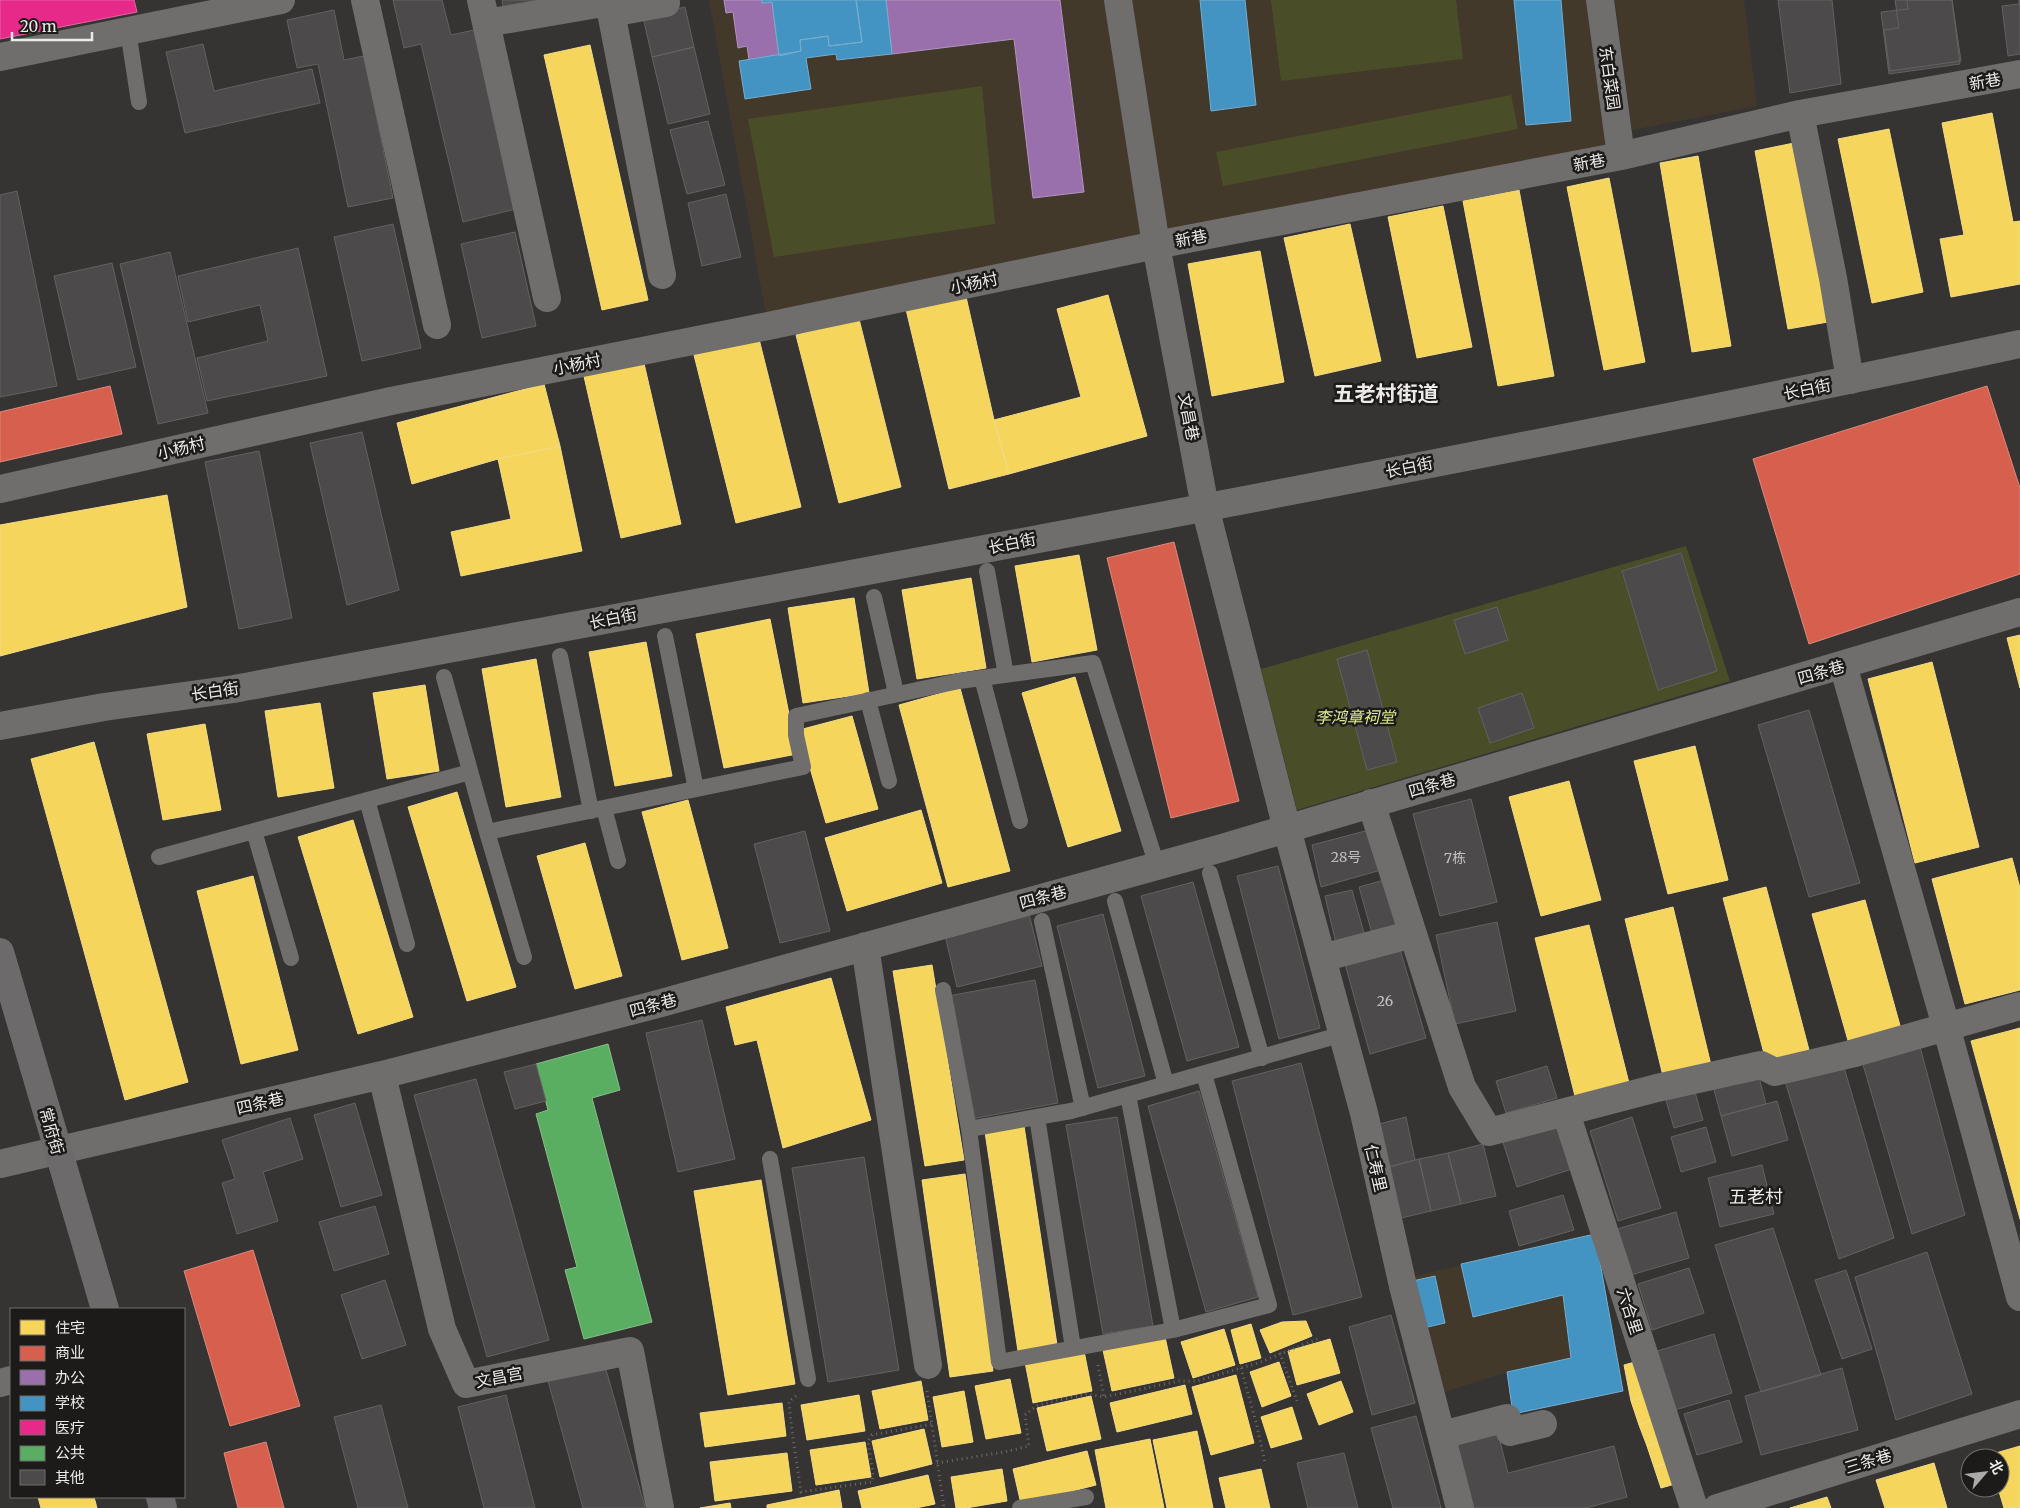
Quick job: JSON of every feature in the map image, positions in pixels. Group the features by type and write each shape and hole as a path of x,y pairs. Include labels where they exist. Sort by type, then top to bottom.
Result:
{"main road":[{"name":"常府街","path":"0,952 104,1308"}],"street":[{"path":"0,57 281,0"},
{"path":"365,0 437,325"},
{"path":"611,13 666,3 665,0"},
{"name":"文昌巷","path":"1118,0 1156,245 1205,507 1287,829"},
{"name":"东白菜园","path":"1600,0 1621,156"},
{"path":"547,298 483,12 609,2 662,275"},
{"name":"新巷","path":"1156,245 1621,156 1800,114 2020,74"},
{"path":"1800,114 1833,278 1850,380"},
{"name":"小杨村","path":"0,489 390,401 759,328 1156,245"},
{"name":"长白街","path":"0,726 104,707 243,687 1205,507 1850,380 2020,344"},
{"name":"四条巷","path":"0,1164 382,1075 645,1007 1287,829 2020,612"},
{"path":"1843,665 1946,1026 2020,1297"},
{"path":"1371,803 1462,1087 1489,1132 1657,1088 1761,1065 1775,1072 1851,1054 2020,1006"},
{"name":"仁寿里","path":"1287,829 1364,1113 1403,1286 1460,1508"},
{"path":"1322,958 1413,934"},
{"path":"865,946 927,1377"},
{"name":"文昌宫","path":"382,1075 442,1330 466,1384 630,1351 660,1508"},
{"name":"六合里","path":"1566,1113 1694,1508"},
{"name":"三条巷","path":"1717,1508 2020,1414"},
{"path":"1442,1435 1507,1418 1510,1432 1543,1424"}],"lane":[{"path":"128,31 139,102"},
{"path":"987,571 1006,675"},
{"path":"874,596 896,693"},
{"path":"665,636 696,789"},
{"path":"560,656 597,809 618,861"},
{"path":"487,832 803,767 796,735 796,716 896,693 982,678 1093,663 1157,866"},
{"path":"444,677 524,957"},
{"path":"982,678 1020,821"},
{"path":"868,700 889,781"},
{"path":"159,857 470,772"},
{"path":"367,800 407,944"},
{"path":"254,831 291,958"},
{"path":"1210,873 1262,1058"},
{"path":"1115,901 1166,1084"},
{"path":"1042,921 1083,1108"},
{"path":"943,990 969,1129 999,1362 1173,1330 1269,1305 1204,1074"},
{"path":"969,1129 1083,1108 1343,1034"},
{"path":"1128,1095 1173,1330"},
{"path":"1037,1117 1073,1348"},
{"path":"770,1160 808,1379"},
{"path":"1020,1508 1086,1497"}],"path":[{"path":"937,1463 1029,1446 1025,1415 1038,1405 1087,1394 1104,1397 1180,1381 1197,1381 1241,1368 1320,1338"},
{"path":"1093,1345 1104,1397"},
{"path":"1280,1354 1298,1404"},
{"path":"1241,1368 1257,1426 1264,1463"},
{"path":"927,1377 944,1508"},
{"path":"808,1379 800,1393 789,1401 790,1422 796,1450 801,1492 872,1482 874,1475 868,1441 872,1435 932,1424"}],"shaded area":[{"path":"709,0 1600,0 1621,156 768,326"},
{"path":"1615,0 1744,0 1757,106 1632,130"},
{"path":"1595,1234 1623,1391 1513,1414 1507,1372 1432,1396 1402,1279"}],"green space":[{"path":"1271,0 1456,0 1463,59 1281,81"},
{"path":"982,86 995,224 774,257 748,119"},
{"path":"1511,95 1518,129 1223,186 1216,152"},
{"name":"李鸿章祠堂","path":"1686,546 1730,681 1297,810 1261,669"}],"building: 住宅":[{"path":"590,45 648,300 602,310 544,55"},
{"path":"1992,113 2013,222 2020,221 2020,284 1951,297 1940,239 1964,235 1942,123"},
{"path":"1889,129 1923,292 1872,303 1838,139"},
{"path":"1794,143 1828,322 1788,329 1755,151"},
{"path":"1698,156 1731,346 1692,352 1660,163"},
{"path":"1609,178 1645,362 1604,370 1567,187"},
{"path":"1519,190 1554,376 1498,386 1463,201"},
{"path":"1443,206 1472,347 1417,358 1388,217"},
{"path":"1350,224 1381,361 1315,376 1284,238"},
{"path":"1260,251 1284,382 1212,396 1188,264"},
{"path":"964,288 994,420 1009,474 949,489 904,301"},
{"path":"1108,295 1147,436 1009,474 994,420 1081,397 1057,309"},
{"path":"859,319 901,487 839,503 796,335"},
{"path":"759,339 801,507 736,523 694,355"},
{"path":"643,359 681,524 621,538 583,372"},
{"path":"544,384 560,446 498,459 412,484 397,423"},
{"path":"560,446 582,551 461,576 451,532 511,519 498,459"},
{"path":"167,495 187,607 0,656 0,525"},
{"path":"1079,555 1097,650 1032,662 1015,566"},
{"path":"971,578 986,668 917,679 902,590"},
{"path":"854,598 869,693 803,703 788,608"},
{"path":"770,619 797,754 724,768 696,634"},
{"path":"2020,635 2020,688 2007,638"},
{"path":"646,642 672,776 615,786 589,652"},
{"path":"536,659 561,797 506,807 482,669"},
{"path":"1932,662 1979,847 1915,863 1868,679"},
{"path":"1075,677 1121,831 1068,847 1022,693"},
{"path":"425,685 439,771 387,779 373,693"},
{"path":"960,688 1010,871 948,887 899,705"},
{"path":"320,703 334,788 278,797 265,711"},
{"path":"852,716 878,809 826,823 799,730"},
{"path":"205,724 221,810 163,820 147,734"},
{"path":"94,742 188,1082 125,1100 31,759"},
{"path":"1695,746 1728,880 1668,894 1634,761"},
{"path":"1569,781 1601,900 1541,916 1509,797"},
{"path":"457,792 516,987 467,1001 408,807"},
{"path":"688,800 728,948 682,960 642,812"},
{"path":"921,810 942,883 847,911 825,838"},
{"path":"353,820 413,1017 358,1034 298,837"},
{"path":"585,843 622,976 575,989 537,856"},
{"path":"2012,858 2020,888 2020,990 1965,1004 1932,879"},
{"path":"253,876 298,1050 241,1064 197,891"},
{"path":"1766,887 1809,1050 1766,1061 1723,898"},
{"path":"1865,900 1901,1029 1849,1044 1812,914"},
{"path":"1673,907 1711,1065 1663,1076 1625,919"},
{"path":"1589,925 1630,1087 1576,1100 1535,938"},
{"path":"932,965 964,1160 925,1166 893,971"},
{"path":"831,978 871,1120 783,1148 757,1040 735,1045 726,1007"},
{"path":"2020,1028 2020,1219 1971,1041"},
{"path":"1024,1126 1057,1345 1018,1351 985,1132"},
{"path":"965,1174 993,1371 950,1377 922,1180"},
{"path":"761,1180 795,1384 728,1395 694,1191"},
{"path":"1306,1321 1312,1336 1270,1353 1260,1330 1282,1322"},
{"path":"1251,1324 1261,1358 1240,1364 1231,1330"},
{"path":"1224,1329 1235,1365 1193,1378 1181,1342"},
{"path":"1165,1337 1174,1378 1112,1391 1103,1350"},
{"path":"1330,1339 1340,1373 1297,1385 1288,1351"},
{"path":"1084,1351 1092,1391 1033,1403 1025,1362"},
{"path":"1642,1360 1654,1393 1631,1401 1624,1365"},
{"path":"1279,1362 1291,1396 1262,1407 1250,1372"},
{"path":"1236,1375 1254,1443 1211,1455 1192,1387"},
{"path":"1010,1379 1021,1433 986,1439 975,1386"},
{"path":"921,1381 928,1420 880,1429 872,1391"},
{"path":"1341,1381 1353,1412 1319,1425 1307,1394"},
{"path":"1185,1385 1192,1414 1117,1432 1110,1403"},
{"path":"964,1391 973,1442 942,1447 933,1397"},
{"path":"1654,1393 1662,1416 1639,1425 1631,1401"},
{"path":"859,1395 865,1431 807,1440 801,1405"},
{"path":"1091,1396 1101,1439 1047,1451 1037,1408"},
{"path":"782,1403 786,1436 705,1447 700,1413"},
{"path":"1292,1407 1302,1439 1271,1448 1261,1417"},
{"path":"1662,1416 1670,1439 1647,1446 1639,1425"},
{"path":"924,1429 932,1464 880,1477 872,1441"},
{"path":"1197,1431 1213,1508 1167,1508 1153,1440"},
{"path":"1150,1439 1164,1508 1106,1508 1095,1450"},
{"path":"1670,1439 1676,1461 1654,1467 1647,1446"},
{"path":"865,1442 871,1477 816,1485 810,1450"},
{"path":"2020,1446 2020,1508 2004,1508 2001,1498 2010,1498 2010,1449"},
{"path":"1087,1451 1096,1485 1021,1504 1013,1469"},
{"path":"787,1453 792,1491 715,1501 710,1462"},
{"path":"1676,1461 1682,1482 1661,1488 1654,1467"},
{"path":"1934,1463 1947,1508 1885,1508 1876,1480"},
{"path":"1002,1469 1007,1501 956,1508 951,1477"},
{"path":"1261,1469 1270,1508 1226,1508 1219,1478"},
{"path":"928,1475 935,1504 916,1508 862,1508 858,1491"},
{"path":"839,1490 842,1508 767,1508 767,1505"},
{"path":"1827,1497 1831,1508 1790,1508"},
{"path":"38,1498 94,1498 97,1508 41,1508"},
{"path":"730,1503 731,1508 700,1508"}],"building: 商业":[{"path":"110,386 122,434 0,462 0,412"},
{"path":"1987,386 2020,488 2020,574 1809,644 1753,459"},
{"path":"1174,542 1239,801 1171,818 1107,558"},
{"path":"253,1250 300,1406 230,1426 184,1271"},
{"path":"266,1442 284,1508 238,1508 224,1453"}],"building: 办公":[{"path":"724,0 762,0 762,3 772,2 779,56 749,60 747,46 738,48 733,12 726,13"},
{"path":"886,0 1060,0 1084,192 1033,198 1014,39 892,54"}],"building: 学校":[{"path":"762,0 856,0 862,42 829,46 828,36 800,40 801,51 779,56 772,2 762,3"},
{"path":"856,0 886,0 892,54 837,60 836,54 806,58 811,89 745,99 739,61 801,51 800,40 828,36 829,46 862,42"},
{"path":"1200,0 1245,0 1256,105 1211,111"},
{"path":"1514,0 1561,0 1571,121 1526,125"},
{"path":"1595,1234 1623,1391 1513,1414 1507,1372 1571,1358 1563,1295 1473,1317 1461,1264"},
{"path":"1435,1276 1445,1323 1419,1329 1408,1282"}],"building: 医疗":[{"path":"0,0 134,0 137,12 0,39"}],"building: 公共":[{"path":"608,1044 620,1090 592,1098 652,1322 584,1339 565,1270 577,1267 536,1114 548,1110 536,1064"}],"building: 其他":[{"path":"393,0 442,0 451,35 474,30 516,209 463,222 421,44 404,48"},
{"path":"502,0 554,0 504,11"},
{"path":"1778,0 1832,0 1841,84 1790,93"},
{"path":"1895,0 1952,0 1961,61 1890,71 1884,30 1899,28"},
{"path":"1907,0 1952,0 1960,64 1889,74 1881,12 1908,9"},
{"path":"2019,0 2020,54 2008,56 2002,6 2019,4"},
{"path":"685,7 694,47 652,57 643,17"},
{"path":"334,10 344,60 364,56 393,198 348,207 318,64 297,68 287,20"},
{"path":"203,44 214,91 312,69 320,103 185,133 166,52"},
{"path":"694,47 710,114 668,124 652,57"},
{"path":"708,121 725,185 687,194 670,130"},
{"path":"17,191 57,386 0,397 0,195"},
{"path":"726,194 741,257 702,266 688,203"},
{"path":"393,224 421,348 362,361 334,237"},
{"path":"515,232 536,326 482,338 461,244"},
{"path":"298,248 327,376 207,401 197,358 268,341 260,305 188,322 178,276"},
{"path":"170,252 208,413 158,424 120,264"},
{"path":"112,263 136,367 78,380 54,276"},
{"path":"362,432 399,590 347,605 310,443"},
{"path":"259,451 292,618 239,629 205,462"},
{"path":"1681,553 1717,671 1658,690 1622,571"},
{"path":"1497,607 1508,640 1465,654 1454,620"},
{"path":"1367,650 1397,762 1367,770 1337,659"},
{"path":"1522,693 1534,728 1490,743 1478,708"},
{"path":"1809,710 1860,883 1809,897 1758,725"},
{"path":"1471,799 1497,902 1440,916 1413,814"},
{"path":"1369,830 1381,870 1321,887 1312,845"},
{"path":"805,831 830,931 780,943 754,844"},
{"path":"1278,866 1320,1028 1279,1039 1237,876"},
{"path":"1384,880 1399,928 1373,937 1359,887"},
{"path":"1193,882 1239,1047 1187,1061 1141,896"},
{"path":"1352,890 1366,940 1337,948 1325,896"},
{"path":"1028,910 1042,966 957,987 944,931"},
{"path":"1103,914 1145,1076 1098,1088 1057,926"},
{"path":"1497,922 1516,1011 1455,1024 1436,935"},
{"path":"1400,949 1426,1038 1370,1054 1345,964"},
{"path":"1035,980 1058,1103 971,1119 948,996"},
{"path":"702,1020 735,1159 678,1172 646,1033"},
{"path":"1919,1043 1965,1215 1912,1234 1862,1061"},
{"path":"1301,1063 1362,1297 1293,1315 1232,1081"},
{"path":"536,1064 546,1101 515,1109 504,1072"},
{"path":"1843,1064 1894,1238 1839,1259 1785,1081"},
{"path":"1547,1066 1557,1098 1506,1113 1496,1081"},
{"path":"1757,1070 1766,1104 1721,1116 1712,1082"},
{"path":"476,1079 549,1340 487,1357 414,1095"},
{"path":"1694,1089 1703,1120 1674,1128 1665,1097"},
{"path":"1199,1091 1258,1297 1206,1312 1148,1106"},
{"path":"1777,1101 1788,1140 1732,1156 1721,1116"},
{"path":"355,1103 382,1195 341,1207 314,1115"},
{"path":"1117,1117 1153,1326 1103,1334 1066,1125"},
{"path":"1406,1117 1415,1160 1389,1167 1379,1124"},
{"path":"1632,1117 1661,1208 1618,1221 1590,1131"},
{"path":"290,1118 303,1159 263,1172 278,1221 237,1234 222,1183 235,1179 222,1140"},
{"path":"1560,1124 1575,1168 1517,1187 1503,1142"},
{"path":"1706,1127 1716,1162 1681,1172 1671,1137"},
{"path":"1483,1144 1496,1196 1461,1204 1448,1153"},
{"path":"1448,1153 1461,1204 1431,1211 1419,1159"},
{"path":"864,1157 899,1370 828,1382 792,1168"},
{"path":"1419,1159 1431,1211 1401,1218 1389,1167"},
{"path":"1762,1165 1774,1214 1720,1227 1708,1178"},
{"path":"1563,1195 1574,1230 1519,1246 1509,1211"},
{"path":"375,1206 389,1254 334,1271 319,1222"},
{"path":"1676,1212 1689,1258 1631,1275 1617,1229"},
{"path":"1773,1228 1821,1375 1761,1392 1715,1245"},
{"path":"1927,1252 1972,1394 1896,1420 1855,1277"},
{"path":"1689,1268 1704,1313 1652,1330 1638,1284"},
{"path":"1846,1270 1872,1349 1842,1359 1815,1280"},
{"path":"385,1280 406,1345 362,1359 341,1295"},
{"path":"1391,1315 1415,1403 1372,1415 1349,1327"},
{"path":"1714,1334 1732,1393 1675,1410 1657,1351"},
{"path":"605,1366 645,1507 583,1508 548,1381"},
{"path":"1842,1368 1858,1430 1761,1455 1745,1396"},
{"path":"506,1395 535,1508 484,1508 458,1407"},
{"path":"1729,1400 1742,1442 1697,1455 1684,1414"},
{"path":"381,1405 408,1508 358,1508 334,1417"},
{"path":"1416,1416 1441,1508 1393,1508 1371,1428"},
{"path":"1497,1429 1508,1473 1614,1446 1627,1497 1586,1508 1472,1508 1454,1440"},
{"path":"1344,1453 1358,1508 1308,1508 1297,1463"}],"district":[{"name":"五老村街道","path":"1386,393"},
{"name":"五老村","path":"1756,1196"}]}
